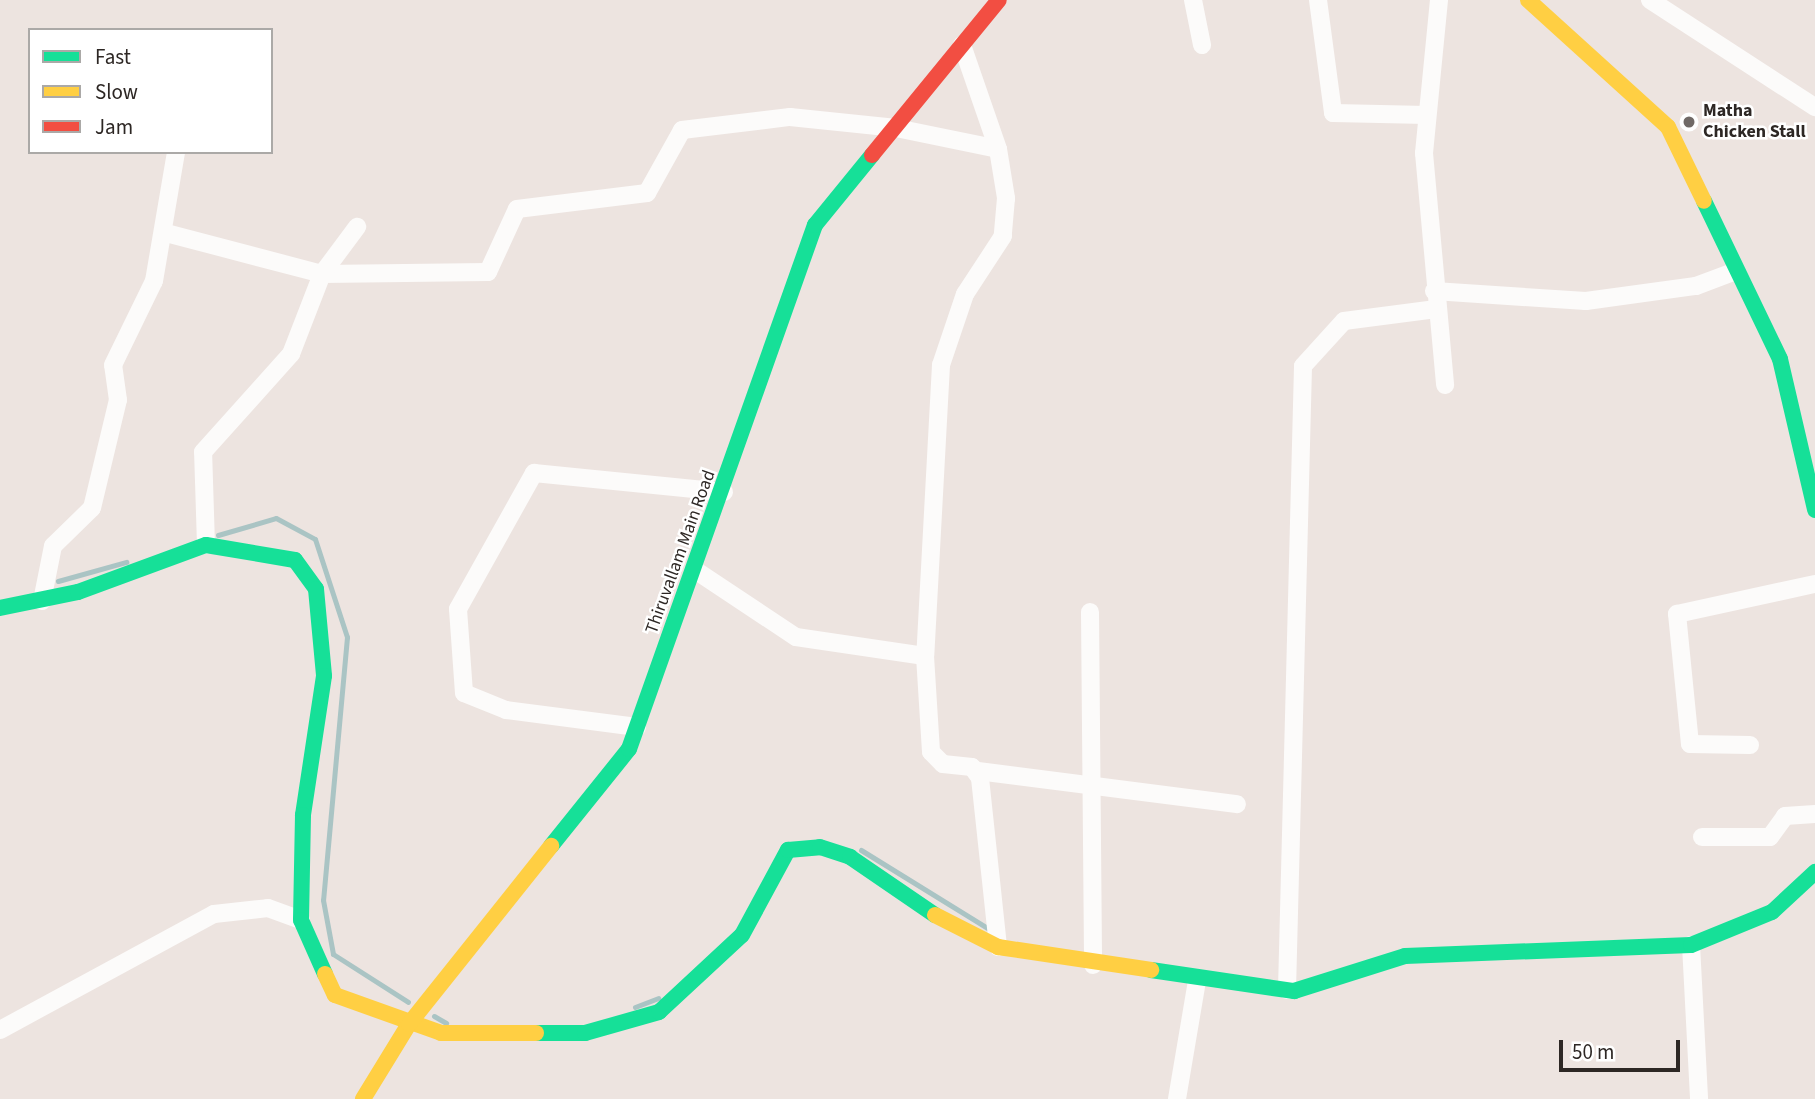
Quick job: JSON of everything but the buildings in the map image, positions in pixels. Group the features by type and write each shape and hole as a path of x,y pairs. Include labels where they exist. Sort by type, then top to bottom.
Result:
{"street":[{"name":"Thiruvallam Main Road","path":"363,1099 409,1024 629,749 724,492 815,225 999,0"},
{"path":"1193,0 1202,44"},
{"path":"1318,0 1333,113 1427,115"},
{"path":"1439,0 1427,115 1434,291 1445,385"},
{"path":"1528,0 1668,127 1780,359 1815,510"},
{"path":"1650,0 1815,107"},
{"path":"962,45 998,149 1006,198 1003,236 965,294 941,365 925,656 931,752 943,764 978,771 1237,804"},
{"path":"166,233 322,274 488,272 517,209 647,193 681,130 790,117 896,128 998,149"},
{"path":"42,601 53,546 92,508 118,400 113,365 154,281 166,233 176,154"},
{"path":"206,545 203,452 291,354 322,274 356,227"},
{"path":"1434,291 1586,301 1696,286 1736,271"},
{"path":"1287,990 1303,366 1344,321 1436,309"},
{"path":"637,727 506,710 464,693 458,609 534,473 724,492"},
{"path":"0,608 42,601 206,545 295,560 316,589 323,710 303,815 301,920 335,995 409,1024 472,1037 585,1033 659,1012 742,935 788,850 820,847 850,857 963,934 998,947 1197,981 1287,990 1315,988 1405,956 1690,945 1772,912 1815,872"},
{"path":"695,570 796,637 925,656"},
{"path":"1750,745 1690,744 1677,614 1815,583"},
{"path":"1090,612 1088,783 1093,965"},
{"path":"978,771 998,947"},
{"path":"1702,837 1770,837 1785,816 1815,814"},
{"path":"0,1030 214,914 268,908 301,920"},
{"path":"1690,945 1699,1099"},
{"path":"1177,1099 1197,981"}],"waterway":[{"path":"218,535 276,518 315,539 347,637 323,900 333,954 408,1002"},
{"path":"58,581 126,562"},
{"path":"861,850 992,931"},
{"path":"635,1007 658,998"},
{"path":"434,1016 446,1023"}],"traffic: fast":[{"path":"551,846 629,749 815,225 872,155"},
{"path":"1704,201 1780,359 1815,510"},
{"path":"0,608 78,592 206,545 295,560 316,589 324,676 303,815 301,920 325,974"},
{"path":"536,1033 585,1033 659,1012 742,935 788,850 820,847 850,857 935,915"},
{"path":"1151,970 1294,991 1405,956 1691,945 1772,912 1815,872"}],"traffic: slow":[{"path":"1528,0 1668,127 1704,201"},
{"path":"363,1099 409,1024 551,846"},
{"path":"935,915 998,947 1151,970"},
{"path":"325,974 335,995 441,1033 536,1033"}],"traffic: jam":[{"path":"872,155 999,0"}],"place":[{"name":"Matha Chicken Stall","path":"1689,122"}]}
